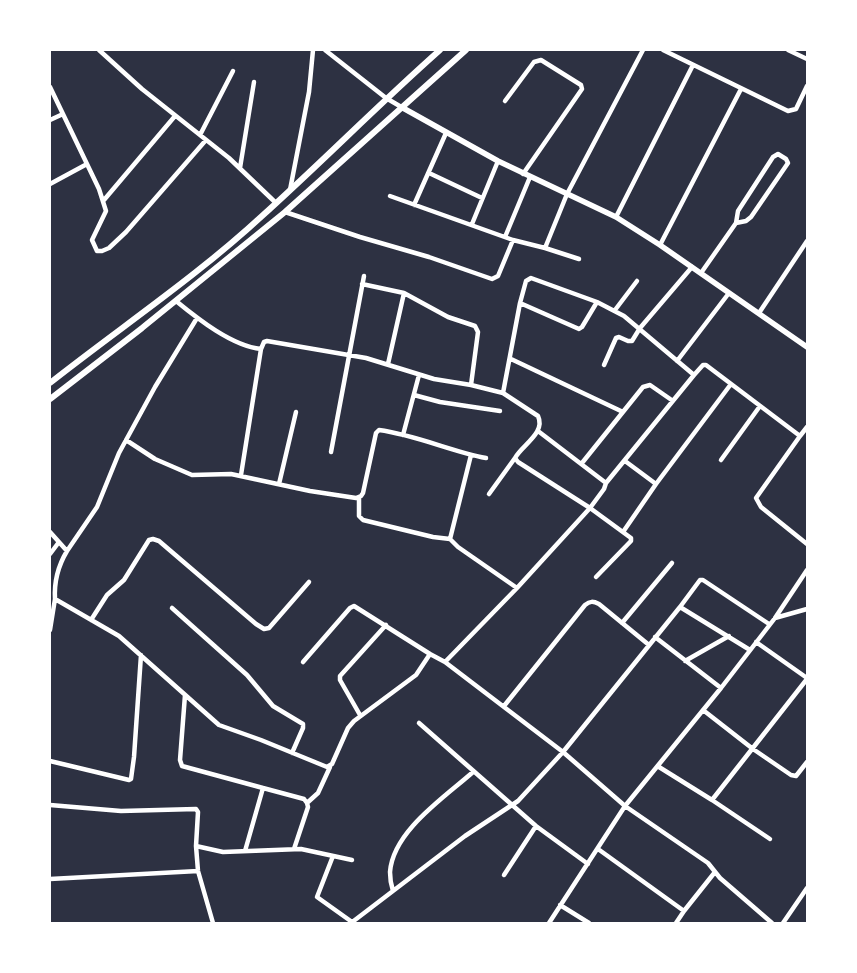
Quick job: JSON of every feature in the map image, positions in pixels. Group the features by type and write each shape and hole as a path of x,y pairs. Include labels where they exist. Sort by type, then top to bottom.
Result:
{"main road":[{"path":"50,382 202,266 262,216 310,174 386,98 440,50"},
{"path":"50,399 286,212 466,50"}],"street":[{"path":"99,50 142,89 240,168 276,203"},
{"path":"290,190 309,92 313,50"},
{"path":"325,50 386,98 446,133 523,174 616,217 660,245 807,347"},
{"path":"545,248 567,194 643,50"},
{"path":"663,50 791,112 796,109 807,86"},
{"path":"788,50 807,59"},
{"path":"505,101 537,60 541,60 581,85 582,89 523,174"},
{"path":"616,217 694,65"},
{"path":"200,135 233,71"},
{"path":"240,168 254,82"},
{"path":"50,87 104,200 105,215 92,240 95,249 99,251 109,248 126,232 206,140"},
{"path":"660,245 741,89"},
{"path":"50,120 63,114"},
{"path":"104,200 175,116"},
{"path":"414,205 446,133"},
{"path":"701,274 736,223 738,211 773,157 778,154 788,163 751,217 746,221 736,223"},
{"path":"472,224 498,161"},
{"path":"50,184 87,164"},
{"path":"429,173 482,198"},
{"path":"505,237 530,177"},
{"path":"390,196 513,240 579,259"},
{"path":"286,212 360,237 429,256 492,279 498,276 513,240"},
{"path":"759,313 806,244"},
{"path":"604,365 616,338 619,337 630,341 692,267"},
{"path":"332,452 364,276"},
{"path":"503,393 511,359 520,303 526,281 530,278 614,310 640,328 694,375"},
{"path":"614,310 637,281"},
{"path":"362,284 404,292 448,317 472,324 478,328 471,385"},
{"path":"388,364 404,292"},
{"path":"678,361 729,293"},
{"path":"176,301 197,318 224,335 261,349"},
{"path":"520,303 579,329 597,302"},
{"path":"50,630 55,600 54,587 62,559 97,508 119,453 155,387 197,318"},
{"path":"241,476 261,349 264,342 267,341 349,354 388,364 419,375 503,393 538,416 540,419 538,431 515,458 489,494"},
{"path":"511,359 623,412"},
{"path":"446,662 590,508 606,483 703,365 706,365 800,436"},
{"path":"403,435 419,375"},
{"path":"623,532 656,484 731,384"},
{"path":"582,463 643,387 650,385 673,401"},
{"path":"414,395 440,402 500,411"},
{"path":"721,460 760,406"},
{"path":"279,484 296,412"},
{"path":"807,427 756,498 761,507 807,544"},
{"path":"486,458 403,435 377,431 363,492 359,497 359,516 363,520 433,537 450,539 458,547 517,588"},
{"path":"538,431 606,483"},
{"path":"126,440 155,459 192,475 227,474 328,494 359,497"},
{"path":"450,539 471,455"},
{"path":"515,458 630,536 631,541 596,577"},
{"path":"625,461 656,484"},
{"path":"50,532 67,551"},
{"path":"91,620 107,595 124,580 149,540 153,539 264,629 268,628 309,582"},
{"path":"50,554 59,542"},
{"path":"622,623 672,563"},
{"path":"549,923 625,806 659,767 775,618 807,570"},
{"path":"333,856 318,898 352,922 465,836 518,801 563,752 702,579 770,624"},
{"path":"55,600 119,636 222,727 292,752 325,767 330,766"},
{"path":"504,706 588,603 594,601 599,604 648,645"},
{"path":"302,662 350,608 354,606 446,662 563,752 625,806 708,863 715,872 772,923"},
{"path":"680,607 750,650"},
{"path":"172,608 247,675 273,706 304,724 292,752"},
{"path":"775,618 807,609"},
{"path":"360,715 340,680 340,676 386,626"},
{"path":"685,661 728,636"},
{"path":"655,637 721,688"},
{"path":"712,800 807,679 756,642"},
{"path":"307,803 318,793 348,728 360,715 416,675 430,654"},
{"path":"50,761 131,779 141,655"},
{"path":"185,695 180,760 182,766 304,799 308,807 294,849"},
{"path":"703,710 753,749 794,776 799,773 807,762"},
{"path":"419,723 512,806 588,864"},
{"path":"659,767 770,839"},
{"path":"393,891 390,879 391,864 407,831 419,818 473,772"},
{"path":"245,851 262,788"},
{"path":"50,805 121,811 194,808 198,812 196,846 198,871 213,923"},
{"path":"504,875 536,826"},
{"path":"196,846 223,852 310,850 352,860"},
{"path":"598,849 684,911"},
{"path":"50,879 198,871"},
{"path":"676,923 715,872"},
{"path":"783,923 807,888"},
{"path":"560,905 589,923"}]}
